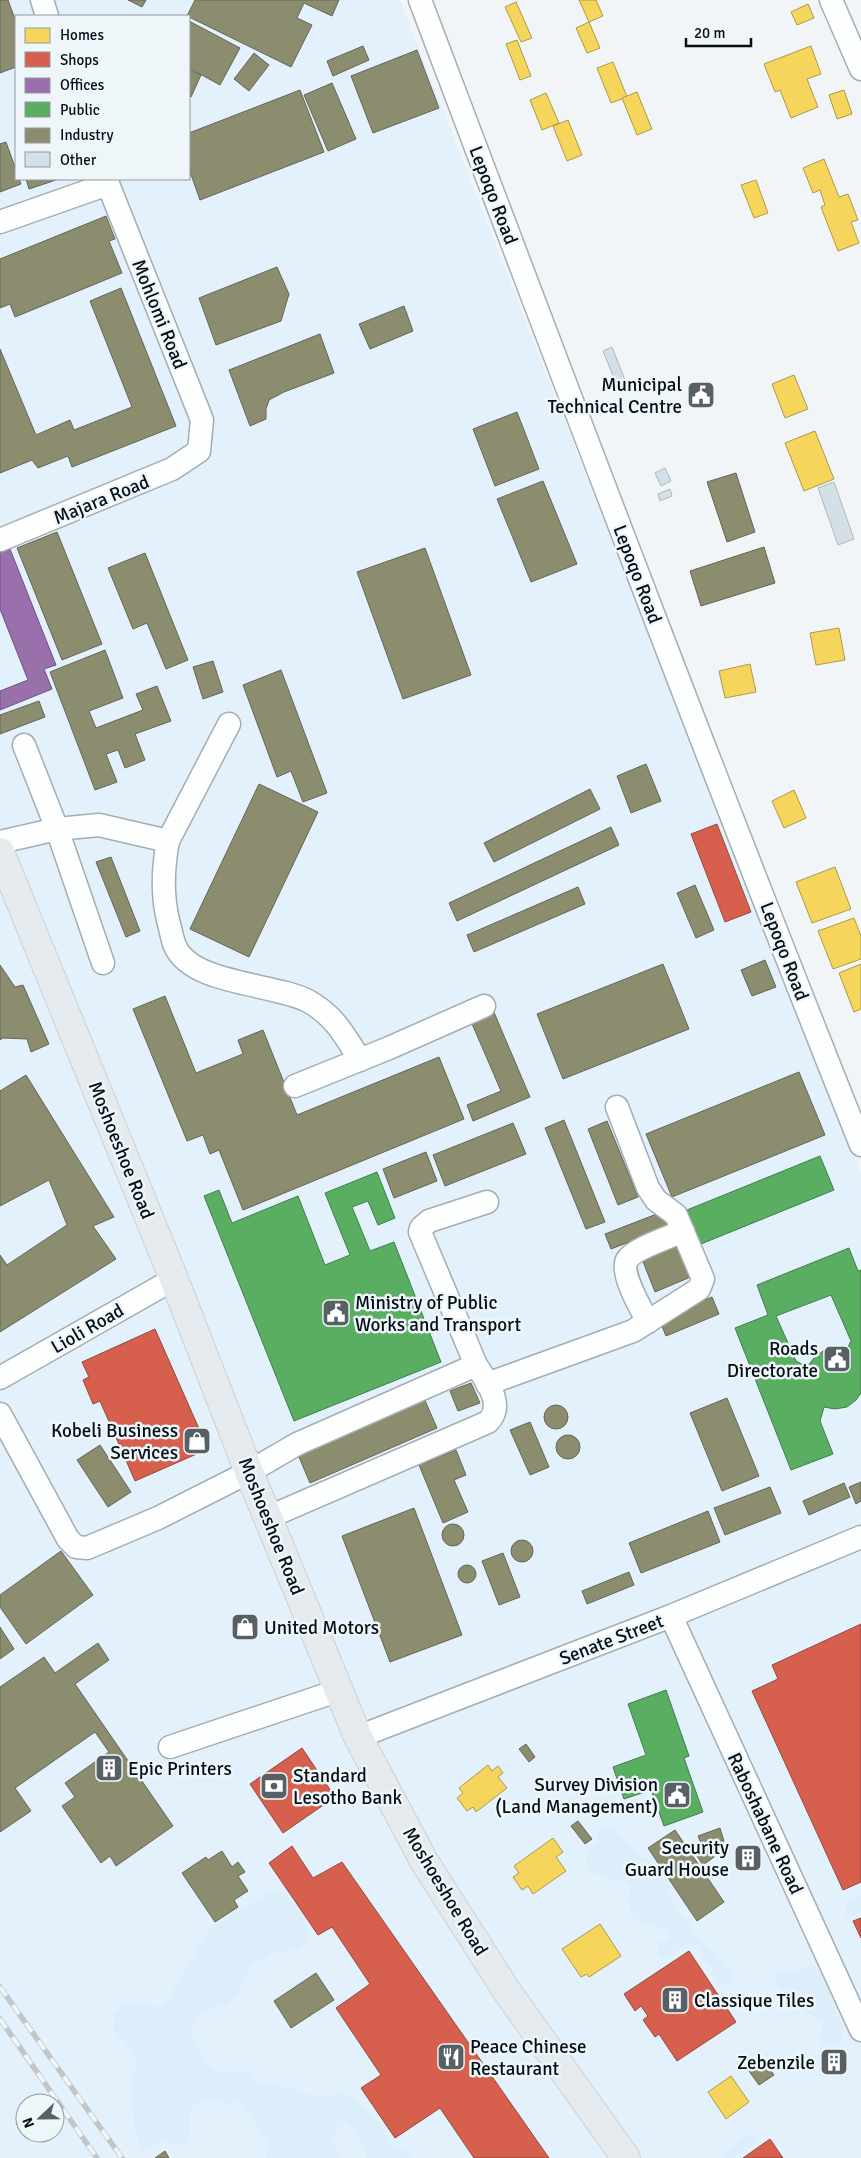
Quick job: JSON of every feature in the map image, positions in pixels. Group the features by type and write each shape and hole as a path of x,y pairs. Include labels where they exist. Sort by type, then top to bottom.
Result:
{"main road":[{"name":"Moshoeshoe Road","path":"0,852 174,1279 249,1472 358,1737 424,1861 503,1985 626,2158"}],"street":[{"path":"42,0 48,15"},
{"name":"Lepoqo Road","path":"420,0 629,551 799,991 861,1145"},
{"path":"831,0 861,69"},
{"path":"0,222 107,181"},
{"name":"Mohlomi Road","path":"107,181 202,420 199,451"},
{"name":"Majara Road","path":"0,540 172,469 199,451"},
{"path":"229,724 168,841 165,858 165,909 176,947 189,963 213,975 308,1001 336,1021 360,1060"},
{"path":"24,745 57,829 103,963"},
{"path":"0,842 57,829 99,825 168,841"},
{"path":"295,1086 484,1006"},
{"path":"0,1414 68,1539 76,1547 87,1548 158,1518 249,1472 298,1444 482,1375 633,1331 699,1289 703,1279 676,1215 656,1200 648,1188 617,1107"},
{"path":"269,1517 488,1422 494,1416 496,1406 420,1232 421,1228 429,1221 487,1202"},
{"path":"648,1322 630,1287 625,1266 628,1258 683,1231"},
{"name":"Lioli Road","path":"0,1378 174,1279"},
{"name":"Senate Street","path":"358,1737 671,1616 861,1537"},
{"name":"Raboshabane Road","path":"671,1616 861,2030"},
{"path":"170,1747 340,1690"}],"shaded area":[{"path":"0,0 400,0 861,1174 861,2158 0,2158"},
{"path":"606,1827 613,1830 640,1857 656,1864 672,1889 669,1893 672,1903 680,1915 689,1923 696,1935 726,1963 734,1981 732,1985 719,1983 713,1973 711,1964 704,1960 697,1945 689,1944 682,1947 669,1958 659,1956 658,1942 668,1940 672,1934 668,1929 641,1922 633,1917 628,1900 630,1888 622,1879 612,1881 607,1876 601,1876 589,1871 585,1852 598,1840 599,1831"},
{"path":"275,1889 287,1897 297,1908 310,1934 299,1948 295,1950 272,1951 265,1959 250,1965 240,1990 228,2004 201,2012 190,2029 202,2056 218,2071 231,2073 248,2071 257,2083 281,2086 318,2096 334,2095 343,2092 369,2111 391,2143 401,2150 407,2151 411,2158 367,2158 356,2132 345,2122 330,2138 340,2158 266,2158 267,2142 242,2102 239,2100 223,2104 213,2099 196,2104 190,2109 189,2139 183,2145 164,2141 142,2151 135,2128 132,2097 132,2079 137,2060 132,2050 113,2030 114,2015 124,2002 156,2007 165,2003 190,1964 202,1939 210,1929"},
{"path":"861,1896 861,1911 854,1915 845,1916 848,1901"},
{"path":"811,1965 823,1974 836,2012 843,2024 844,2029 840,2043 823,2046 820,2037 826,2016 821,2020 814,2019 799,2003 774,1984 778,1974 805,1969"},
{"path":"747,2136 755,2137 757,2141 733,2158 720,2158 724,2152"}],"building: Homes":[{"path":"579,0 596,0 603,16 589,22"},
{"path":"516,2 532,38 521,42 505,7"},
{"path":"808,4 814,18 797,25 791,12"},
{"path":"589,22 600,48 587,53 576,28"},
{"path":"517,40 531,76 520,80 506,44"},
{"path":"811,46 821,74 807,79 818,107 791,118 780,90 775,92 764,64"},
{"path":"613,62 627,97 611,103 597,68"},
{"path":"844,90 852,114 837,119 829,95"},
{"path":"637,92 652,129 637,135 622,98"},
{"path":"546,93 559,123 542,130 530,100"},
{"path":"568,120 582,155 567,161 553,126"},
{"path":"824,159 839,197 848,194 858,220 851,222 859,243 838,251 821,207 825,205 820,190 813,193 803,168"},
{"path":"756,180 768,213 754,218 741,185"},
{"path":"794,375 808,409 785,418 772,384"},
{"path":"815,431 834,479 804,491 785,443"},
{"path":"839,628 845,660 816,665 810,633"},
{"path":"750,664 756,692 725,698 719,671"},
{"path":"794,790 806,818 784,828 772,801"},
{"path":"835,867 851,909 812,923 796,882"},
{"path":"854,918 861,936 861,959 833,969 818,931"},
{"path":"861,964 861,1009 854,1012 839,973"},
{"path":"488,1765 492,1771 498,1766 503,1773 498,1777 507,1788 476,1812 473,1807 467,1811 457,1798 463,1793 459,1788"},
{"path":"553,1838 563,1852 556,1857 566,1871 533,1894 528,1886 522,1890 513,1877 519,1873 514,1866"},
{"path":"600,1924 621,1956 589,1977 587,1974 581,1977 562,1949"},
{"path":"731,2076 749,2102 726,2119 708,2092"}],"building: Shops":[{"path":"717,824 751,912 725,922 691,834"},
{"path":"155,1329 208,1449 135,1481 100,1401 93,1404 83,1380 89,1377 82,1362"},
{"path":"861,1624 861,1882 843,1890 752,1691 778,1679 772,1665"},
{"path":"302,1748 335,1797 283,1833 250,1784"},
{"path":"292,1846 313,1878 342,1862 549,2158 474,2158 440,2108 395,2138 361,2088 381,2075 336,2008 370,1984 332,1927 318,1935 269,1863"},
{"path":"861,1918 861,1938 853,1921"},
{"name":"Classique Tiles","path":"689,1951 736,2022 677,2061 659,2034 655,2037 643,2020 648,2016 641,2006 635,2011 624,1994"},
{"path":"770,2139 783,2158 743,2158"}],"building: Offices":[{"path":"8,544 56,665 44,669 52,689 0,710 0,691 28,680 0,609 0,547"}],"building: Public":[{"path":"820,1156 834,1190 701,1244 687,1210"},
{"name":"Ministry of Public Works and Transport","path":"377,1172 395,1218 378,1225 368,1201 352,1207 370,1251 394,1242 441,1362 294,1421 204,1196 219,1190 232,1223 298,1196 325,1265 350,1255 325,1193"},
{"name":"Roads Directorate","path":"849,1248 858,1271 861,1270 861,1393 847,1407 835,1409 824,1407 820,1421 833,1454 791,1470 735,1328 768,1315 757,1285","holes":["831,1295 851,1341 846,1351 835,1349 823,1351 807,1367 796,1361 776,1316"]},
{"path":"666,1690 689,1756 684,1758 703,1812 664,1826 651,1790 624,1799 613,1767 646,1755 628,1704"}],"building: Industry":[{"path":"0,0 8,0 15,19 15,67 0,73"},
{"path":"128,0 146,0 142,7"},
{"path":"195,0 339,0 332,16 304,3 297,18 312,25 291,67 188,15"},
{"path":"190,22 240,48 220,85 190,69"},
{"path":"363,46 369,60 333,76 327,61"},
{"path":"417,50 439,108 373,133 351,76"},
{"path":"254,53 269,65 249,91 234,79"},
{"path":"190,70 201,75 190,96"},
{"path":"332,83 356,139 328,151 304,95"},
{"path":"300,90 324,152 200,200 190,172 190,133"},
{"path":"6,142 15,167 15,180 19,180 21,184 0,192 0,144"},
{"path":"26,180 56,180 29,189"},
{"path":"106,216 115,239 109,241 122,273 15,317 10,304 0,308 0,259"},
{"path":"277,267 289,294 281,321 216,345 199,298"},
{"path":"121,288 176,426 72,467 68,456 38,468 32,460 0,473 0,349 36,435 70,420 74,430 132,407 90,301"},
{"path":"404,306 413,331 370,349 359,324"},
{"path":"320,334 334,373 284,392 269,400 266,409 266,419 250,426 229,370"},
{"path":"517,412 539,469 495,486 473,429"},
{"path":"736,473 755,532 727,542 707,482"},
{"path":"543,481 577,564 531,582 497,499"},
{"path":"57,532 102,644 62,660 17,548"},
{"path":"764,547 775,583 701,606 690,571"},
{"path":"425,548 471,675 403,699 357,572"},
{"path":"145,553 188,660 166,669 147,623 133,629 108,568"},
{"path":"105,650 123,698 89,711 96,728 143,710 136,694 157,686 171,721 135,734 145,760 125,768 118,750 106,754 117,782 95,790 50,672"},
{"path":"213,661 223,692 203,699 193,667"},
{"path":"281,670 327,793 303,802 291,771 277,777 243,685"},
{"path":"39,701 45,717 0,734 0,715"},
{"path":"646,764 661,801 631,813 617,776"},
{"path":"259,784 318,812 249,957 190,929"},
{"path":"590,789 600,809 494,862 484,843"},
{"path":"611,827 619,845 457,921 449,903"},
{"path":"111,857 140,931 126,937 96,862"},
{"path":"695,885 714,930 696,938 677,893"},
{"path":"578,887 585,904 474,952 467,935"},
{"path":"765,960 776,987 752,996 741,970"},
{"path":"663,964 689,1029 563,1079 537,1014"},
{"path":"0,965 15,987 23,985 49,1044 31,1052 27,1039 3,1038 0,1040"},
{"path":"165,996 196,1073 243,1054 238,1040 263,1030 297,1115 439,1057 464,1119 243,1210 219,1150 210,1154 203,1135 187,1141 133,1009"},
{"path":"493,1010 530,1097 473,1121 467,1105 501,1091 470,1019"},
{"path":"799,1072 825,1135 672,1197 646,1134"},
{"path":"26,1075 114,1217 93,1226 116,1259 0,1332 0,1255 7,1265 67,1225 49,1180 0,1206 0,1091"},
{"path":"564,1120 605,1222 586,1229 545,1128"},
{"path":"607,1121 638,1197 618,1205 588,1129"},
{"path":"513,1123 526,1154 445,1186 433,1155"},
{"path":"426,1152 437,1181 394,1198 383,1169"},
{"path":"667,1210 673,1225 611,1249 605,1234"},
{"path":"680,1243 693,1276 655,1292 642,1259"},
{"path":"712,1297 719,1314 666,1336 659,1319"},
{"path":"471,1383 480,1403 458,1411 450,1391"},
{"path":"423,1396 437,1428 310,1483 296,1450"},
{"path":"727,1398 759,1476 722,1491 690,1413"},
{"path":"556,1405 564,1409 568,1417 564,1425 556,1429 548,1425 544,1417 548,1409"},
{"path":"530,1422 549,1467 530,1475 510,1430"},
{"path":"568,1435 576,1439 580,1447 576,1455 568,1459 560,1455 556,1447 560,1439"},
{"path":"100,1445 131,1492 108,1507 77,1460"},
{"path":"456,1450 466,1475 454,1480 468,1512 443,1523 419,1465"},
{"path":"861,1482 861,1501 856,1504 849,1487"},
{"path":"844,1483 850,1497 809,1515 803,1501"},
{"path":"770,1487 781,1513 725,1535 714,1508"},
{"path":"414,1508 462,1635 390,1662 342,1536"},
{"path":"708,1511 720,1542 641,1573 629,1543"},
{"path":"453,1524 461,1527 464,1535 461,1543 453,1546 445,1543 442,1535 445,1527"},
{"path":"522,1540 530,1543 533,1551 530,1559 522,1562 514,1559 511,1551 514,1543"},
{"path":"61,1551 93,1595 26,1644 0,1607 0,1595"},
{"path":"503,1553 520,1597 499,1605 482,1561"},
{"path":"463,1565 471,1565 476,1570 474,1581 463,1583 458,1578 458,1570"},
{"path":"629,1572 634,1585 587,1604 582,1591"},
{"path":"0,1627 14,1649 0,1659"},
{"name":"Epic Printers","path":"98,1643 109,1660 75,1684 173,1826 116,1866 110,1856 101,1863 62,1806 75,1797 65,1783 109,1752 95,1732 15,1788 31,1811 0,1832 0,1687 44,1657 55,1673"},
{"path":"526,1744 535,1757 529,1762 519,1749"},
{"path":"578,1821 592,1839 585,1844 571,1826"},
{"path":"720,1828 724,1841 703,1848 698,1836"},
{"path":"675,1830 724,1902 697,1921 648,1848"},
{"path":"708,1848 714,1857 703,1865 697,1856"},
{"name":"Security Guard House","path":"754,1849 758,1860 743,1867 738,1856"},
{"path":"222,1851 232,1867 238,1862 245,1872 238,1876 248,1891 234,1900 238,1907 215,1922 182,1873 206,1857 208,1860"},
{"path":"316,1973 334,2000 291,2028 274,2001"},
{"name":"Zebenzile","path":"834,2054 840,2056 842,2062 840,2068 834,2070 828,2068 826,2062 828,2056"},
{"path":"764,2061 774,2075 759,2085 749,2071"},
{"path":"165,2151 169,2158 155,2158"}],"building: Other":[{"path":"612,347 625,380 616,383 603,351"},
{"path":"665,468 671,481 661,486 655,473"},
{"path":"834,482 854,539 838,545 818,488"},
{"path":"670,489 672,496 660,501 658,494"}],"railway":[{"path":"0,1987 122,2158"},
{"path":"0,2019 97,2158"}],"place":[{"name":"Municipal Technical Centre","path":"701,395"},
{"name":"Ministry of Public Works and Transport","path":"336,1313"},
{"name":"Roads Directorate","path":"837,1359"},
{"name":"Kobeli Business Services","path":"197,1441"},
{"name":"United Motors","path":"245,1627"},
{"name":"Epic Printers","path":"109,1768"},
{"name":"Standard Lesotho Bank","path":"274,1786"},
{"name":"Survey Division (Land Management)","path":"677,1795"},
{"name":"Security Guard House","path":"748,1858"},
{"name":"Classique Tiles","path":"675,2000"},
{"name":"Peace Chinese Restaurant","path":"451,2057"},
{"name":"Zebenzile","path":"834,2062"}]}
